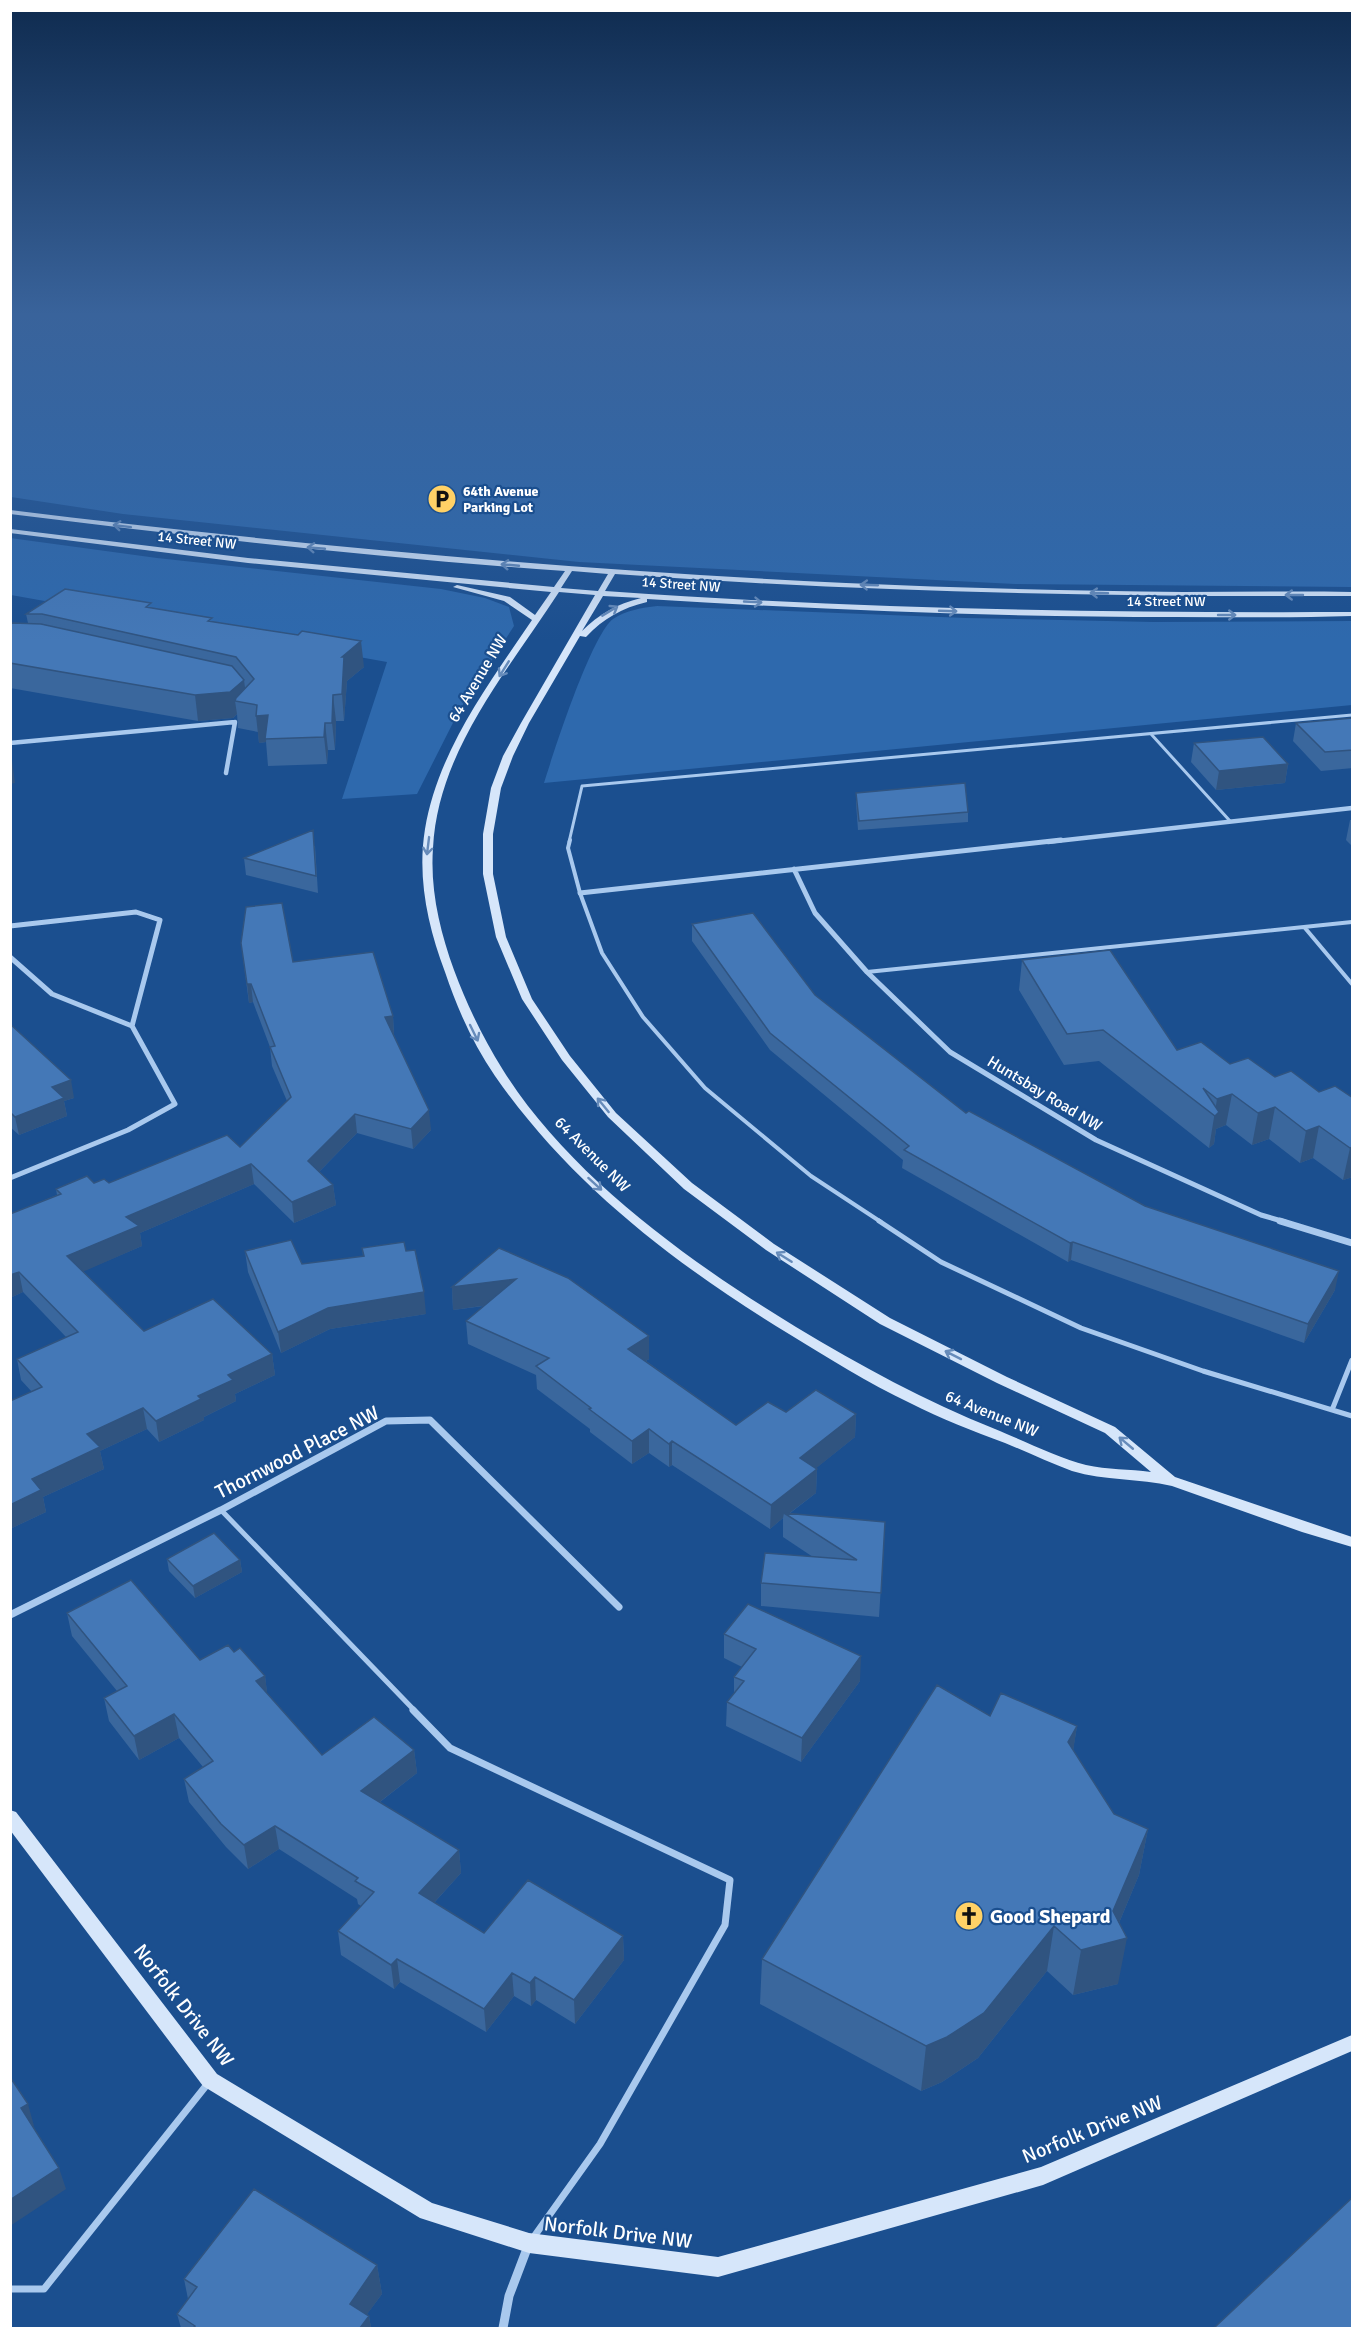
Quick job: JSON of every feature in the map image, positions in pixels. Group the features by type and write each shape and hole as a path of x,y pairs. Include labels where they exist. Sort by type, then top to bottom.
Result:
{"main road":[{"name":"14 Street NW","path":"10,512 297,547 612,573 1146,595 1353,594"},
{"name":"14 Street NW","path":"10,531 318,567 674,598 976,612 1150,615 1353,614"},
{"path":"318,567 335,573 465,588 507,599 535,619"},
{"name":"64 Avenue NW","path":"568,570 474,717 447,768 432,815 427,857 430,910 448,975 476,1038 524,1110 588,1178 658,1241 751,1307 851,1365 940,1412 1082,1469 1171,1480 1294,1525 1353,1542"},
{"name":"64 Avenue NW","path":"612,573 508,756 496,788 488,834 488,874 501,937 527,999 566,1058 612,1116 688,1186 770,1247 885,1321 1002,1380 1110,1430 1171,1480"},
{"path":"568,651 598,619 610,610 624,604 674,598"},
{"name":"Norfolk Drive NW","path":"10,1817 210,2080 427,2211 529,2243 717,2267 1043,2176 1353,2043"}],"street":[{"path":"10,743 235,722 241,717"},
{"path":"226,773 235,722"},
{"path":"580,893 1353,808"},
{"name":"Huntsbay Road NW","path":"794,869 815,913 867,972 950,1052 1096,1140 1261,1215 1353,1244"},
{"path":"10,926 136,912 160,920 132,1026"},
{"path":"10,957 52,994 132,1026 175,1104 128,1130 10,1178"},
{"name":"Thornwood Place NW","path":"10,1615 221,1510 386,1420 430,1420 619,1607"},
{"path":"504,2328 509,2296 529,2243"}],"lane":[{"path":"1353,715 582,786 568,848 580,893 602,953 643,1017 705,1088 811,1176 941,1262 1081,1328 1203,1371 1353,1416"},
{"path":"1151,734 1230,821"},
{"path":"867,972 1353,922"},
{"path":"1305,928 1353,984"},
{"path":"1332,1410 1353,1360"},
{"path":"221,1510 450,1748 730,1880 725,1925 600,2144 529,2243"},
{"path":"10,2289 44,2289 210,2080"}],"shaded area":[{"path":"11,422 1352,422 1352,587 1015,584 579,562 123,514 11,497"},
{"path":"10,538 157,558 441,589 485,598 509,607 514,626 460,709 417,794 342,799 387,662 11,595"},
{"path":"657,606 966,618 1153,622 1352,621 1352,705 544,783 574,695 594,647 604,630 613,619 623,613"}],"building":[{"path":"65,589 151,603 146,607 212,618 208,621 298,635 302,631 361,641 342,657 344,657 342,694 333,695 332,723 325,723 324,737 265,739 268,715 256,716 257,705 235,701 254,679 236,657 42,614 26,614"},
{"path":"10,624 41,624 232,666 244,680 230,692 195,695 10,663"},
{"path":"1353,718 1353,750 1325,752 1296,723"},
{"path":"1263,737 1288,764 1219,771 1194,743"},
{"path":"965,783 968,812 859,821 856,793"},
{"path":"313,830 316,876 244,858"},
{"path":"282,903 293,962 373,952 393,1016 385,1017 429,1110 411,1129 355,1114 308,1161 333,1185 292,1202 251,1164 126,1217 139,1226 67,1256 144,1331 213,1299 272,1354 228,1375 233,1380 198,1396 201,1399 156,1421 143,1408 87,1434 100,1447 32,1479 41,1490 10,1505 10,1401 42,1387 17,1359 78,1332 19,1272 10,1275 10,1214 61,1194 56,1189 87,1176 94,1183 104,1179 109,1183 227,1135 240,1147 291,1097 270,1047 275,1046 251,984 247,984 241,943 246,907"},
{"path":"753,913 815,995 966,1113 969,1111 1145,1206 1339,1271 1308,1324 1073,1242 1070,1243 904,1150 909,1146 770,1033 692,924"},
{"path":"1110,950 1177,1050 1201,1042 1230,1064 1248,1058 1275,1077 1291,1071 1319,1092 1335,1086 1353,1098 1353,1147 1350,1148 1319,1126 1306,1131 1275,1107 1258,1113 1232,1094 1217,1099 1203,1088 1219,1112 1215,1116 1103,1030 1067,1034 1022,960"},
{"path":"10,1024 71,1080 52,1087 64,1098 15,1117 10,1112"},
{"path":"291,1240 302,1264 364,1256 362,1248 404,1242 406,1251 415,1250 424,1292 328,1308 278,1332 245,1251"},
{"path":"499,1248 568,1278 649,1336 628,1349 736,1425 768,1402 786,1412 816,1390 856,1414 800,1458 817,1469 771,1505 672,1441 669,1444 649,1429 632,1441 536,1366 549,1358 466,1321 516,1279 452,1287"},
{"path":"784,1513 885,1522 881,1593 761,1583 765,1553 857,1560"},
{"path":"214,1533 240,1560 193,1586 167,1559"},
{"path":"131,1580 200,1660 228,1645 234,1652 240,1648 265,1676 256,1681 322,1755 374,1717 414,1750 361,1791 459,1850 419,1893 484,1933 528,1880 623,1936 574,2000 535,1977 530,1983 512,1973 484,2009 397,1959 391,1965 338,1931 374,1892 355,1881 358,1878 275,1826 244,1845 221,1824 184,1779 213,1761 174,1714 134,1736 104,1698 127,1686 67,1613"},
{"path":"748,1604 861,1656 802,1738 727,1702 744,1681 734,1677 756,1649 724,1634"},
{"name":"Good Shepard","path":"937,1685 990,1716 1001,1693 1077,1726 1068,1742 1114,1814 1148,1829 1113,1911 1127,1938 1081,1950 1054,1926 984,2013 947,2037 926,2046 762,1959"},
{"path":"10,2077 28,2104 21,2108 59,2168 10,2200"},
{"path":"254,2189 377,2265 350,2304 369,2316 360,2328 193,2328 195,2326 177,2314 197,2287 184,2279"},
{"path":"1353,2197 1353,2328 1214,2328"}],"place":[{"name":"64th Avenue Parking Lot","path":"442,499"},
{"name":"Good Shepard","path":"969,1916"}]}
